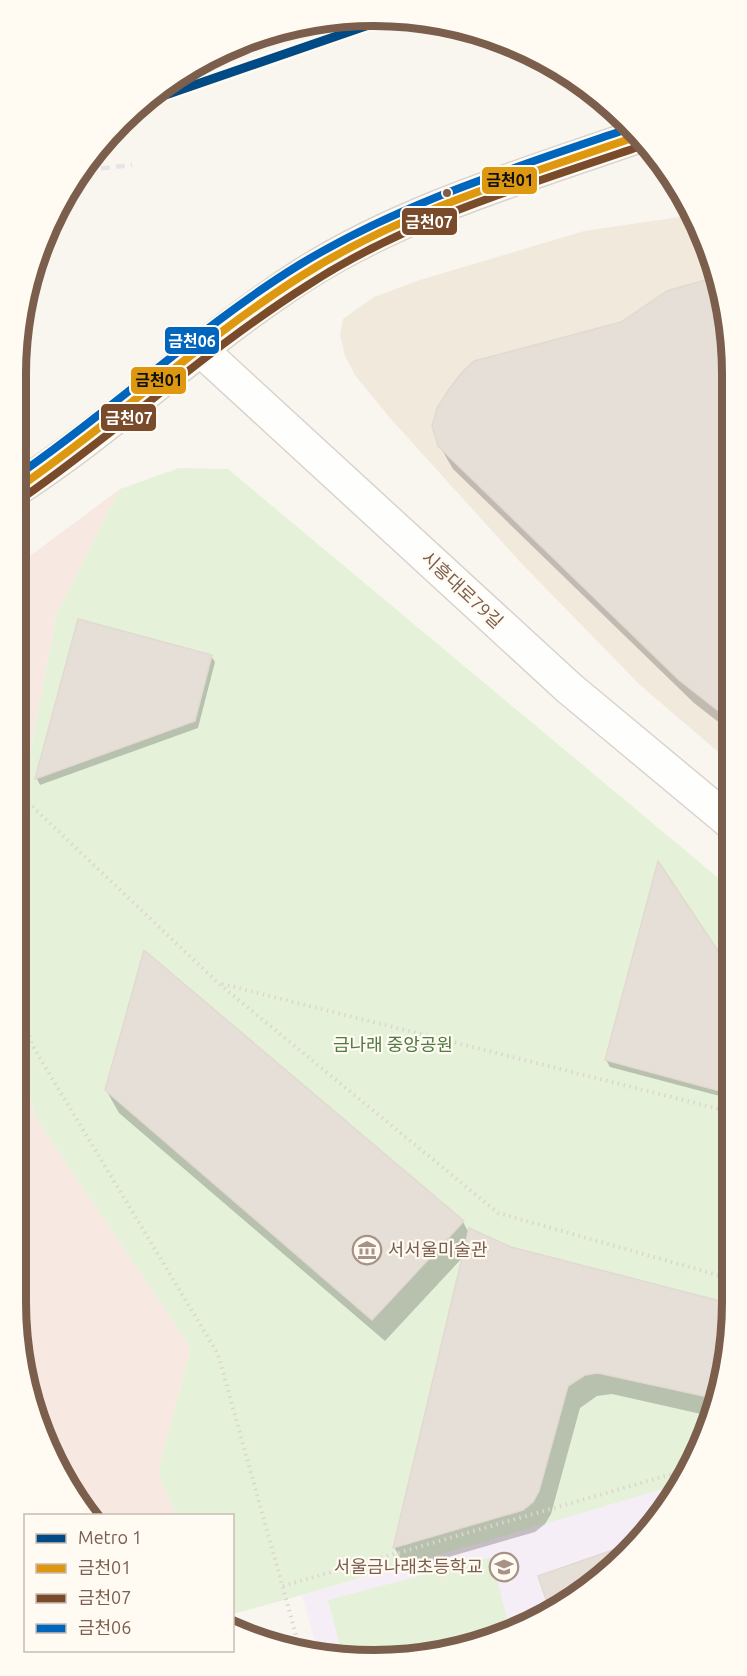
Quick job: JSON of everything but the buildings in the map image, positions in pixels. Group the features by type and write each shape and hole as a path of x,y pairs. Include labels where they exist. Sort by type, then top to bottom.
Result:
{"street":[{"path":"26,483 56,464 200,349 303,275 368,237 446,204 630,139"},
{"name":"시흥대로79길","path":"200,349 569,688 722,815"}],"path":[{"path":"26,800 218,983 498,1213 722,1276"},
{"path":"218,983 722,1110"},
{"path":"26,1026 32,1045 218,1354 298,1642"},
{"path":"283,1586 677,1473"}],"shaded area":[{"path":"684,216 710,283 719,328 722,374 722,755 640,685 523,565 389,417 355,375 345,356 340,335 343,319 374,297 420,280 584,231"},
{"path":"120,489 57,613 26,774 26,559"},
{"path":"26,1081 36,1118 191,1348 158,1473 176,1514 97,1514 61,1456 44,1414 32,1370 26,1325"},
{"name":"서울금나래초등학교","path":"668,1488 650,1514 620,1549 585,1579 527,1615 464,1639 396,1650 351,1650 316,1646 302,1595"}],"green space":[{"name":"금나래 중앙공원","path":"179,468 228,469 722,881 722,1302 719,1348 710,1393 695,1436 668,1488 234,1614 234,1514 176,1514 158,1473 191,1348 36,1118 26,1081 26,774 57,613 120,489"},
{"path":"491,1557 509,1623 464,1639 419,1648 341,1649 328,1600"}],"railway":[{"path":"92,169 132,165"}],"metro line":[{"name":"1","path":"164,95 366,26"}],"transit line":[{"name":"금천06","path":"26,469 86,425 191,341 299,265 378,222 419,204 623,130"},
{"name":"금천01","path":"26,482 88,437 229,326 303,275 342,252 382,231 466,196 630,139"},
{"name":"금천07","path":"26,495 234,336 308,285 347,262 387,241 470,205 638,147"}],"place":[{"name":"서서울미술관","path":"367,1250"},
{"name":"서울금나래초등학교","path":"504,1567"}]}
